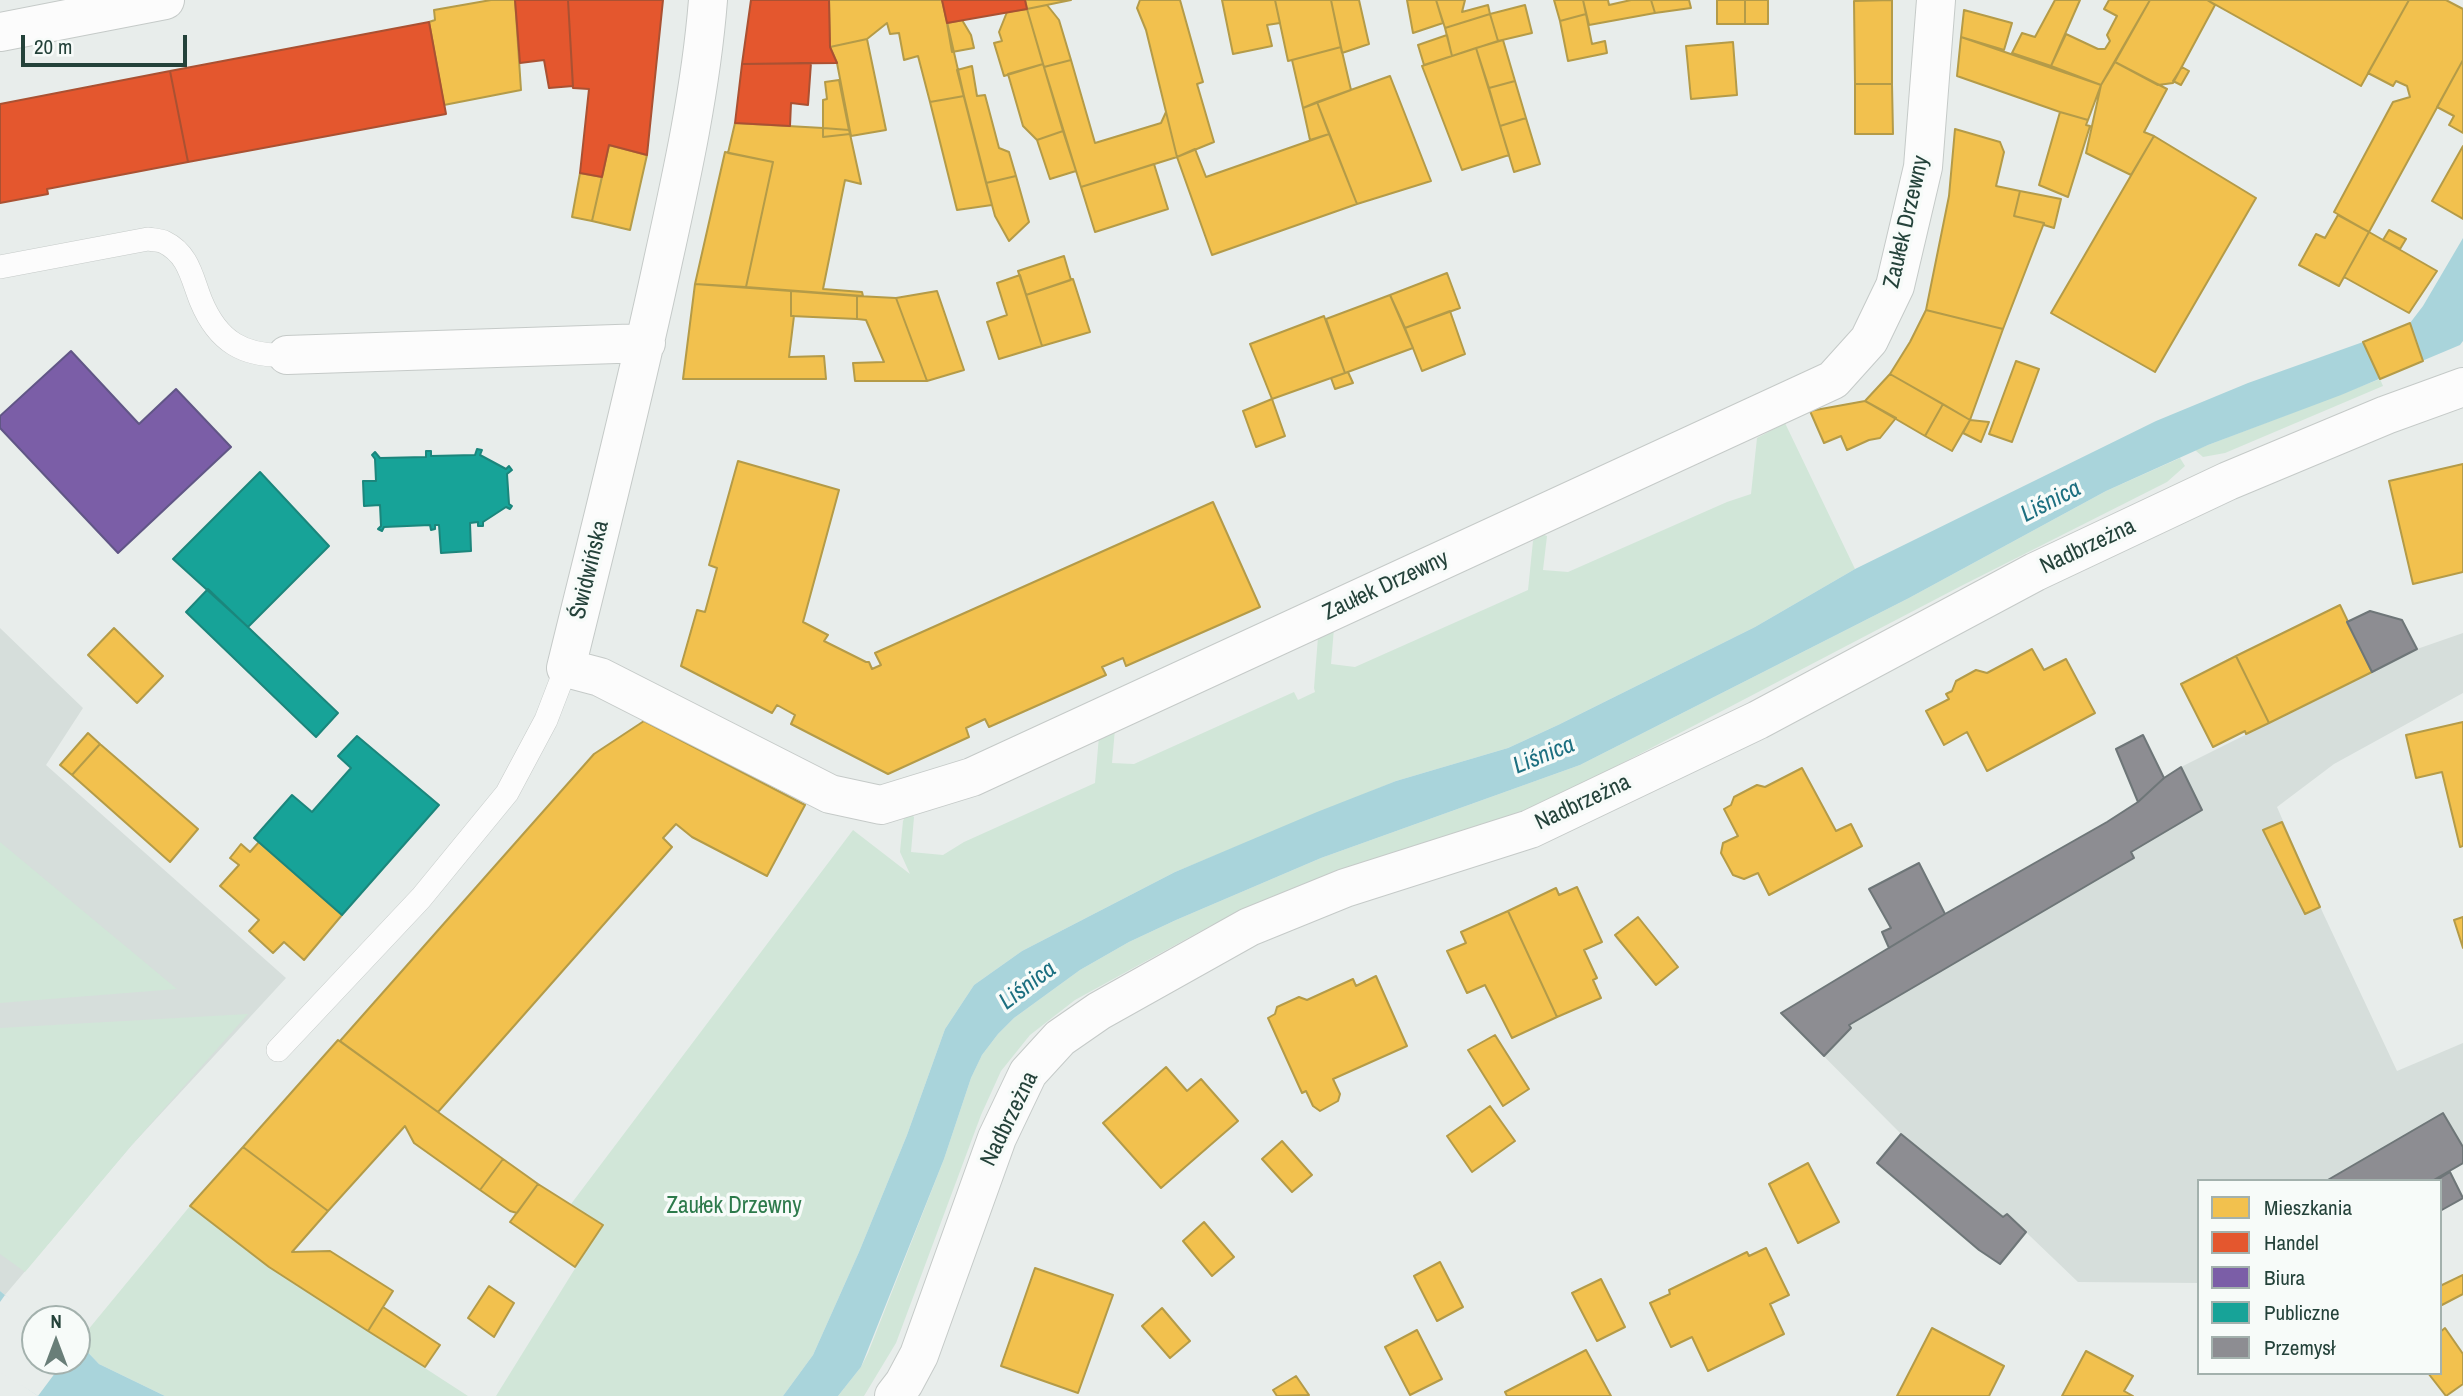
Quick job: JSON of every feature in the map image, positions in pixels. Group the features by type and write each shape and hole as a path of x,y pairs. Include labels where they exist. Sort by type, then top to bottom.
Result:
{"street":[{"path":"0,32 165,0"},
{"name":"Świdwińska","path":"566,668 646,343 692,120 708,0"},
{"name":"Zaułek Drzewny","path":"566,668 600,677 830,794 881,805 972,777 1833,380 1869,340 1895,286 1923,167 1936,0"},
{"path":"287,355 646,343"},
{"name":"Nadbrzeżna","path":"894,1396 919,1355 997,1138 1028,1073 1060,1038 1099,1011 1249,927 1345,888 1530,829 1758,720 2035,572 2228,481 2386,415 2463,387"}],"lane":[{"path":"0,267 148,239 164,242 179,253 191,269 201,301 216,328 237,347 265,356 287,355"},
{"name":"Świdwińska","path":"278,1050 421,898 507,793 547,720 566,668"}],"shaded area":[{"path":"0,628 83,708 46,765 286,978 131,1146 5,1295 0,1291"},
{"path":"2463,633 2463,693 2334,764 2277,807 2397,1071 2463,1043 2463,1164 2438,1179 2197,1179 2197,1283 2078,1282 2007,1214 2003,1217 1901,1134 1781,1013 1945,914 2107,822 2138,802 2181,767 2417,649"}],"green space":[{"path":"2380,379 2383,386 2225,453 2203,457 2195,450"},
{"name":"Zaułek Drzewny","path":"1785,423 1855,569 1755,627 1508,748 1396,781 1175,872 1022,951 974,985 945,1029 907,1135 813,1355 783,1396 496,1396 602,1225 571,1204 853,830 910,874 900,852 905,817 914,817 911,852 943,855 964,842 1095,783 1099,736 1115,729 1112,763 1134,764 1294,692 1298,700 1315,692 1318,637 1334,628 1331,664 1355,667 1528,590 1533,541 1542,534 1547,536 1543,570 1568,572 1751,494 1757,438"},
{"path":"2180,458 2185,466 2167,482 1961,586 1588,781 1525,810 1308,885 1210,926 1075,1000 1030,1035 1001,1071 981,1115 896,1343 864,1396 838,1396 861,1367 868,1353 982,1055 1014,1018 1080,970 1129,942 1176,920 1321,858 1580,765 1909,598 2106,491"},
{"path":"0,842 177,989 0,1003"},
{"path":"248,1014 131,1146 25,1272 0,1254 0,1028"},
{"path":"190,1206 269,1267 468,1396 165,1396 99,1364 91,1356 91,1326"}],"water":[{"name":"Liśnica","path":"2463,238 2463,341 2460,345 2341,395 2208,445 2106,491 1909,598 1580,765 1321,858 1176,920 1129,942 1080,970 1014,1018 982,1055 971,1078 944,1159 861,1367 838,1396 783,1396 813,1355 859,1252 907,1135 945,1029 974,985 1022,951 1175,872 1317,812 1396,781 1508,748 1558,725 1755,627 1855,569 2156,421 2248,383 2410,323"},
{"path":"0,1291 21,1308 21,1375 91,1375 91,1356 99,1364 165,1396 38,1396 0,1370"}],"pier":[{"path":"5,1295 21,1305 21,1375 54,1375 38,1396 0,1372 0,1302"}],"building: Mieszkania":[{"path":"491,0 515,0 521,90 444,105 429,22 435,20 434,10"},
{"path":"829,0 942,0 964,96 930,102 918,56 904,60 899,33 890,34 887,23 867,39 830,47"},
{"path":"1025,0 1071,0 1027,9"},
{"path":"1140,0 1180,0 1203,82 1197,84 1214,142 1177,157 1146,30 1137,8"},
{"path":"1222,0 1275,0 1280,23 1267,25 1272,46 1233,54"},
{"path":"1275,0 1331,0 1341,47 1288,61"},
{"path":"1331,0 1359,0 1369,44 1342,53"},
{"path":"1407,0 1436,0 1443,23 1413,33"},
{"path":"1436,0 1465,0 1462,12 1488,5 1490,14 1445,28"},
{"path":"1554,0 1583,0 1586,14 1560,21"},
{"path":"1583,0 1608,0 1609,5 1631,0 1651,0 1655,13 1589,25"},
{"path":"1651,0 1689,0 1691,8 1655,13"},
{"path":"1717,0 1745,0 1745,24 1717,24"},
{"path":"1745,0 1768,0 1768,24 1745,24"},
{"path":"1892,0 1892,84 1855,84 1854,1"},
{"path":"2055,0 2080,0 2051,66 2012,53 2022,33 2035,37"},
{"path":"2109,0 2150,0 2101,85 2051,66 2066,34 2098,49 2105,49 2110,41 2107,35 2117,16 2104,9"},
{"path":"2150,0 2207,0 2215,5 2173,83 2158,85 2115,62"},
{"path":"2207,0 2409,0 2361,86"},
{"path":"2409,0 2446,0 2463,9 2463,60 2369,232 2334,212 2393,102 2410,97 2407,86 2396,81 2393,86 2368,73"},
{"path":"1047,5 1059,20 1071,60 1044,67 1027,9"},
{"path":"1525,5 1532,33 1498,41 1490,14"},
{"path":"1027,9 1043,64 1004,76 994,43 1002,41 999,32 1007,12"},
{"path":"1964,10 2012,23 2004,50 1961,37"},
{"path":"1490,14 1498,41 1452,56 1445,28"},
{"path":"1586,14 1592,44 1605,41 1607,53 1568,61 1560,21"},
{"path":"962,20 971,35 974,48 952,52 947,23"},
{"path":"1447,35 1452,56 1424,65 1418,45"},
{"path":"1961,37 2101,85 2088,120 1957,76"},
{"path":"867,39 886,130 851,136 837,63 830,47"},
{"path":"1503,40 1515,81 1489,88 1476,48"},
{"path":"1733,42 1737,95 1691,99 1686,46"},
{"path":"1341,47 1351,90 1303,108 1292,60"},
{"path":"1476,48 1509,155 1462,170 1422,66"},
{"path":"1071,60 1095,143 1161,123 1166,112 1177,157 1081,187 1044,67"},
{"path":"2463,60 2463,133 2449,125 2454,116 2437,107"},
{"path":"2115,62 2167,89 2144,132 2154,136 2131,175 2086,153 2101,85"},
{"path":"1043,64 1063,131 1037,140 1023,126 1008,74"},
{"path":"972,66 977,96 985,95 999,148 1009,152 1016,176 986,183 957,70"},
{"path":"2182,67 2189,71 2181,85 2173,81"},
{"path":"1390,76 1431,181 1357,204 1317,102"},
{"path":"839,80 849,130 823,128 823,100 827,99 825,82"},
{"path":"1515,81 1526,118 1500,126 1489,88"},
{"path":"1855,84 1892,84 1893,134 1855,134"},
{"path":"964,96 992,205 957,210 930,102"},
{"path":"1317,102 1329,134 1310,140 1303,108"},
{"path":"2060,112 2088,120 2086,125 2090,126 2068,197 2039,185"},
{"path":"1526,118 1540,164 1514,172 1500,126"},
{"path":"735,123 823,128 823,137 850,134 861,184 845,180 823,289 862,292 863,296 746,287 773,162 728,153"},
{"path":"823,128 849,130 850,134 823,137"},
{"path":"1955,129 2000,142 2004,152 1996,186 2020,191 2014,216 2044,223 2003,329 1926,310 1949,196"},
{"path":"1063,131 1076,171 1050,179 1037,140"},
{"path":"1329,134 1357,204 1212,255 1177,157 1195,149 1206,177"},
{"path":"2154,136 2256,198 2155,372 2051,313"},
{"path":"609,145 647,155 630,230 592,221"},
{"path":"2463,146 2463,219 2432,201"},
{"path":"725,152 773,162 746,287 695,284"},
{"path":"1154,164 1168,209 1095,232 1081,187"},
{"path":"580,173 602,177 592,221 572,217"},
{"path":"1016,176 1029,222 1009,241 995,216 986,183"},
{"path":"2020,191 2061,199 2054,228 2014,216"},
{"path":"2338,215 2369,232 2339,286 2299,265 2316,234 2325,238"},
{"path":"2389,230 2406,239 2400,249 2383,240"},
{"path":"2369,232 2437,271 2409,313 2344,277"},
{"path":"1064,256 1071,280 1026,295 1018,271"},
{"path":"1447,273 1460,308 1405,328 1390,295"},
{"path":"1020,275 1042,346 999,359 987,322 1007,315 997,283"},
{"path":"1073,279 1090,332 1042,346 1026,295"},
{"path":"695,284 791,291 791,316 794,316 789,357 824,356 826,379 683,379"},
{"path":"791,291 857,296 857,319 791,316"},
{"path":"937,291 964,370 927,381 896,298"},
{"path":"1390,295 1413,348 1345,373 1326,319"},
{"path":"857,296 896,298 927,381 855,381 853,363 884,362 866,320 857,319"},
{"path":"1926,310 2003,329 1970,420 1890,374"},
{"path":"1450,311 1465,354 1422,371 1405,328"},
{"path":"1324,316 1345,373 1272,399 1250,344"},
{"path":"2410,323 2423,361 2380,379 2363,342"},
{"path":"2016,361 2039,369 2012,442 1989,434"},
{"path":"1348,372 1353,383 1335,389 1331,378"},
{"path":"1890,374 1943,404 1925,436 1865,401"},
{"path":"1272,399 1285,436 1256,447 1243,411"},
{"path":"1865,401 1896,418 1880,438 1847,450 1841,436 1824,443 1810,411"},
{"path":"1943,404 1970,420 1952,451 1925,436"},
{"path":"1970,420 1989,422 1981,442 1963,433"},
{"path":"738,461 839,490 803,622 828,635 824,641 869,662 872,669 881,665 875,653 1213,502 1260,607 1126,666 1123,658 1102,667 1106,675 989,727 985,719 966,728 969,737 888,774 791,724 795,715 777,705 772,713 681,666 697,610 705,612 717,568 709,565"},
{"path":"2463,464 2463,572 2413,584 2389,481"},
{"path":"2340,605 2372,672 2269,723 2236,656"},
{"path":"114,628 163,676 137,703 88,655"},
{"path":"2032,649 2044,670 2066,659 2095,713 1987,771 1967,732 1944,745 1926,711 1949,699 1946,694 1952,691 1956,681 1976,670 1987,673"},
{"path":"2236,656 2269,723 2246,734 2245,731 2213,747 2181,684"},
{"path":"644,721 805,805 767,876 692,837 676,824 663,838 672,847 438,1112 340,1041 594,754"},
{"path":"2463,722 2463,846 2460,847 2442,772 2416,778 2406,735"},
{"path":"88,733 100,744 72,775 60,765"},
{"path":"100,744 198,829 170,862 72,775"},
{"path":"1802,768 1836,831 1851,824 1862,846 1769,895 1758,873 1744,879 1733,875 1721,853 1723,843 1738,836 1724,809 1731,805 1734,797 1757,785 1765,787"},
{"path":"2282,822 2320,907 2305,914 2263,830"},
{"path":"259,842 342,915 304,960 284,942 273,953 249,931 259,920 220,886 239,865 230,858 241,844 250,852"},
{"path":"1577,887 1602,942 1584,950 1597,978 1593,980 1601,998 1557,1017 1508,911 1556,888 1559,895"},
{"path":"1508,911 1557,1017 1512,1038 1485,985 1467,993 1447,951 1466,943 1461,932"},
{"path":"1638,917 1678,967 1656,985 1615,935"},
{"path":"2463,917 2463,948 2454,920"},
{"path":"1376,976 1407,1046 1333,1079 1340,1094 1338,1101 1320,1111 1313,1106 1306,1091 1302,1093 1268,1018 1275,1014 1277,1007 1299,997 1307,1000 1353,979 1356,986"},
{"path":"1495,1035 1529,1089 1503,1106 1468,1050"},
{"path":"338,1040 503,1159 480,1190 414,1143 405,1126 328,1211 243,1147"},
{"path":"1166,1067 1187,1091 1201,1079 1238,1121 1161,1188 1103,1123"},
{"path":"1490,1106 1515,1141 1472,1172 1447,1136"},
{"path":"1282,1141 1312,1175 1292,1192 1262,1159"},
{"path":"243,1147 328,1211 292,1252 330,1251 393,1291 368,1331 269,1267 190,1206"},
{"path":"503,1159 538,1184 517,1213 480,1190"},
{"path":"1808,1163 1839,1222 1798,1243 1769,1184"},
{"path":"538,1184 603,1225 575,1267 510,1222"},
{"path":"1204,1222 1234,1257 1212,1276 1183,1241"},
{"path":"1766,1248 1789,1295 1770,1304 1784,1334 1708,1371 1692,1337 1671,1347 1650,1303 1670,1294 1669,1290 1747,1252 1749,1256"},
{"path":"1440,1262 1463,1307 1437,1321 1414,1276"},
{"path":"1035,1268 1113,1295 1078,1393 1001,1366"},
{"path":"2463,1275 2463,1294 2442,1305 2442,1285"},
{"path":"1601,1279 1625,1327 1597,1341 1572,1293"},
{"path":"489,1286 514,1303 494,1337 468,1318"},
{"path":"383,1307 440,1345 425,1367 368,1331"},
{"path":"1162,1308 1190,1341 1170,1358 1142,1326"},
{"path":"1932,1328 2004,1366 1989,1396 1897,1396"},
{"path":"2445,1328 2463,1354 2463,1384 2446,1396 2430,1375 2442,1375 2442,1330"},
{"path":"1417,1330 1442,1379 1410,1395 1385,1347"},
{"path":"1586,1350 1611,1396 1507,1396 1505,1392"},
{"path":"2086,1351 2133,1376 2124,1391 2133,1396 2062,1396"},
{"path":"1296,1376 1309,1395 1277,1396 1273,1390"}],"building: Handel":[{"path":"515,0 568,0 573,86 549,88 544,60 520,63"},
{"path":"568,0 663,0 647,155 609,145 602,177 580,173 589,89 573,88"},
{"path":"751,0 829,0 830,47 837,63 742,64"},
{"path":"942,0 1025,0 1027,9 947,23"},
{"path":"429,22 446,114 188,162 170,71"},
{"path":"811,63 808,105 791,103 790,126 735,123 742,64"},
{"path":"170,71 188,162 47,189 48,194 0,203 0,104"}],"building: Biura":[{"path":"71,351 139,424 176,389 231,447 118,553 0,428 0,416"}],"building: Publiczne":[{"path":"477,449 482,450 480,455 506,469 509,466 512,470 507,474 509,504 512,506 483,522 483,526 478,526 478,522 470,523 471,551 441,553 439,525 435,525 435,529 431,530 430,525 384,527 382,531 378,529 381,526 380,505 364,506 363,481 376,481 375,459 372,455 375,452 380,458 426,457 426,451 431,451 431,456 475,455"},
{"path":"260,472 329,546 248,627 173,559"},
{"path":"208,589 338,713 316,737 186,612"},
{"path":"357,736 439,805 342,915 254,838 292,795 312,812 351,768 338,756"}],"building: Przemysł":[{"path":"2370,611 2402,620 2417,649 2372,672 2347,622"},
{"path":"2143,735 2164,778 2138,802 2116,749"},
{"path":"2181,767 2202,810 2131,852 2134,858 1849,1025 1851,1028 1824,1056 1781,1013 1945,914 2107,822 2138,802 2164,778"},
{"path":"1919,863 1945,914 1889,948 1882,932 1891,928 1869,889"},
{"path":"2443,1113 2463,1147 2463,1163 2435,1179 2329,1179"},
{"path":"1901,1134 2003,1217 2007,1214 2026,1232 2000,1264 1979,1250 1877,1163"},
{"path":"2450,1172 2463,1198 2442,1210 2442,1179 2438,1179"}]}
